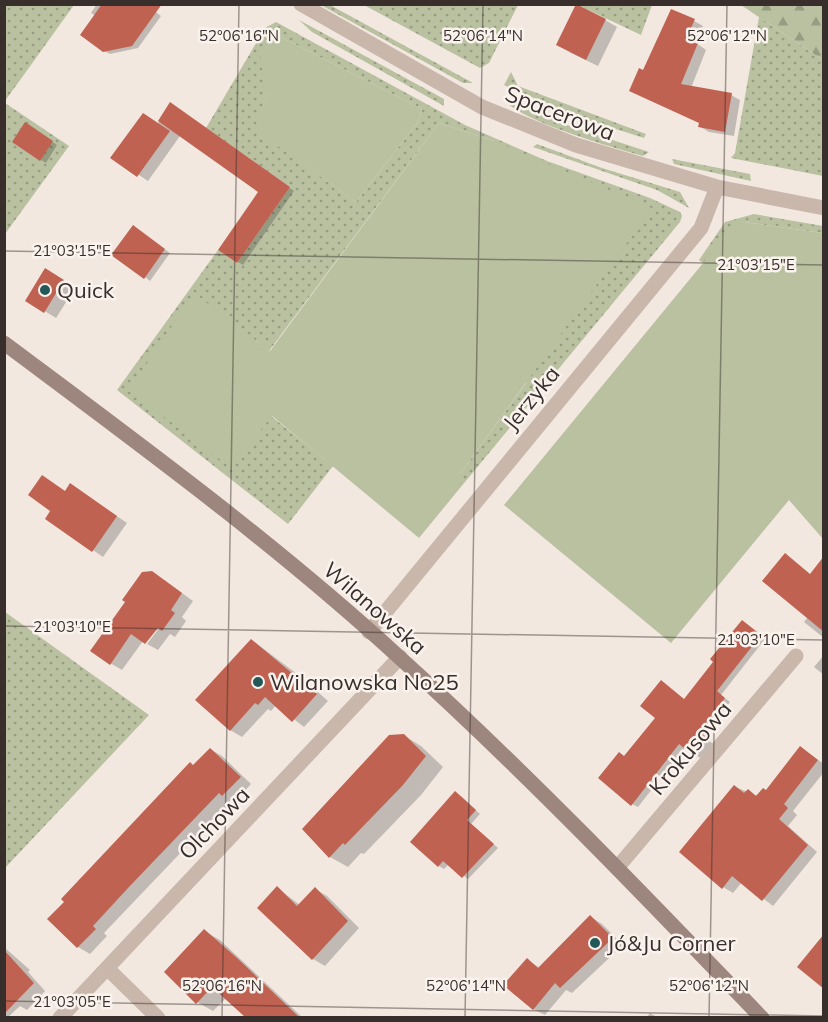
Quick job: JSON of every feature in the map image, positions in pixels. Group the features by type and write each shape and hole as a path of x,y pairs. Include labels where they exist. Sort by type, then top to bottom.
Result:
{"street":[{"name":"Spacerowa","path":"301,4 482,107 576,146 717,187 824,208"},
{"name":"Jerzyka","path":"369,632 701,228 717,187"},
{"name":"Wilanowska","path":"4,343 170,469 400,657 617,868 762,1017"},
{"name":"Krokusowa","path":"617,868 796,656"},
{"name":"Olchowa","path":"60,1017 400,657"},
{"path":"107,968 158,1017"}],"green space":[{"path":"518,4 489,63 480,68 364,5"},
{"path":"4,5 74,5 5,101"},
{"path":"321,5 330,5 473,83 463,83"},
{"path":"578,5 652,5 641,35"},
{"path":"741,5 823,5 823,60"},
{"path":"759,17 823,60 823,176 731,158 735,153"},
{"path":"299,20 444,99 444,106 312,32"},
{"path":"276,22 465,125 547,161 650,198 680,212 682,216 680,222 460,488 460,474 526,383 494,141 439,123 269,351 256,340 230,467 271,416 333,466 288,524 117,390 218,250 237,263 290,187 206,128 265,28","holes":["271,32 422,109 418,122 356,202 255,129 267,95"]},
{"path":"271,32 422,109 418,122 356,202 254,129 267,95 260,55"},
{"path":"511,72 518,86 646,134 644,138 578,117 504,85"},
{"path":"503,98 570,126 649,152 643,156 567,132 526,115"},
{"path":"5,103 69,146 5,234"},
{"path":"439,123 494,141 652,208 460,474 460,488 419,538 272,416 231,468 129,390 194,293 270,351"},
{"path":"537,144 602,168 680,192 689,208 657,190 533,147"},
{"path":"672,159 750,174 751,181 674,164"},
{"path":"754,214 823,226 823,233 744,222 703,263 699,260 725,222"},
{"path":"744,222 823,233 823,539 789,500 671,643 504,505 713,251 728,227"},
{"path":"5,612 149,715 5,868"}],"building":[{"path":"102,4 162,4 132,46 103,52 80,35"},
{"path":"576,4 606,19 586,60 556,45"},
{"path":"671,9 695,19 687,37 698,43 681,84 732,93 725,132 698,127 699,123 629,91 639,68 643,70"},
{"path":"170,102 290,187 237,263 218,250 258,192 158,121"},
{"path":"143,113 170,131 137,177 110,158"},
{"path":"25,122 53,141 40,161 12,142"},
{"path":"133,225 165,249 144,279 111,255"},
{"name":"Quick","path":"45,268 64,280 44,313 25,301"},
{"path":"42,475 65,491 70,483 117,516 92,552 45,519 50,511 28,495"},
{"path":"785,553 810,574 824,556 824,632 762,581"},
{"path":"152,571 182,593 171,610 175,613 162,631 158,628 145,644 131,634 110,665 90,651 125,602 122,600 142,572"},
{"path":"742,620 761,635 717,691 725,698 704,725 707,727 702,734 708,740 694,756 679,744 631,806 598,778 619,752 624,756 655,718 640,706 661,680 684,699 713,662 710,659"},
{"name":"Wilanowska No25","path":"251,639 317,694 292,722 265,697 258,705 255,703 230,731 195,700"},
{"path":"404,734 426,756 403,785 345,845 343,843 329,858 302,829 389,735"},
{"path":"800,746 818,760 784,804 788,808 779,819 808,845 762,901 732,876 722,889 679,852 734,785 744,793 748,789 756,796 763,788 766,790"},
{"path":"210,748 241,777 222,796 219,793 93,926 96,929 77,948 47,919 64,902 61,899 190,762 193,765"},
{"path":"455,791 476,810 467,820 494,844 462,878 443,861 438,867 410,842"},
{"path":"277,886 297,906 315,887 348,921 312,960 257,908"},
{"path":"590,915 613,938 560,988 555,983 533,1010 503,985 527,958 538,968"},
{"path":"204,929 299,1017 245,1017 212,987 196,1004 164,972"},
{"path":"824,934 824,989 797,967"},
{"path":"4,950 34,983 4,1014"}],"place":[{"name":"Quick","path":"45,290"},
{"name":"Wilanowska No25","path":"258,682"},
{"name":"Jó&Ju Corner","path":"595,943"}]}
